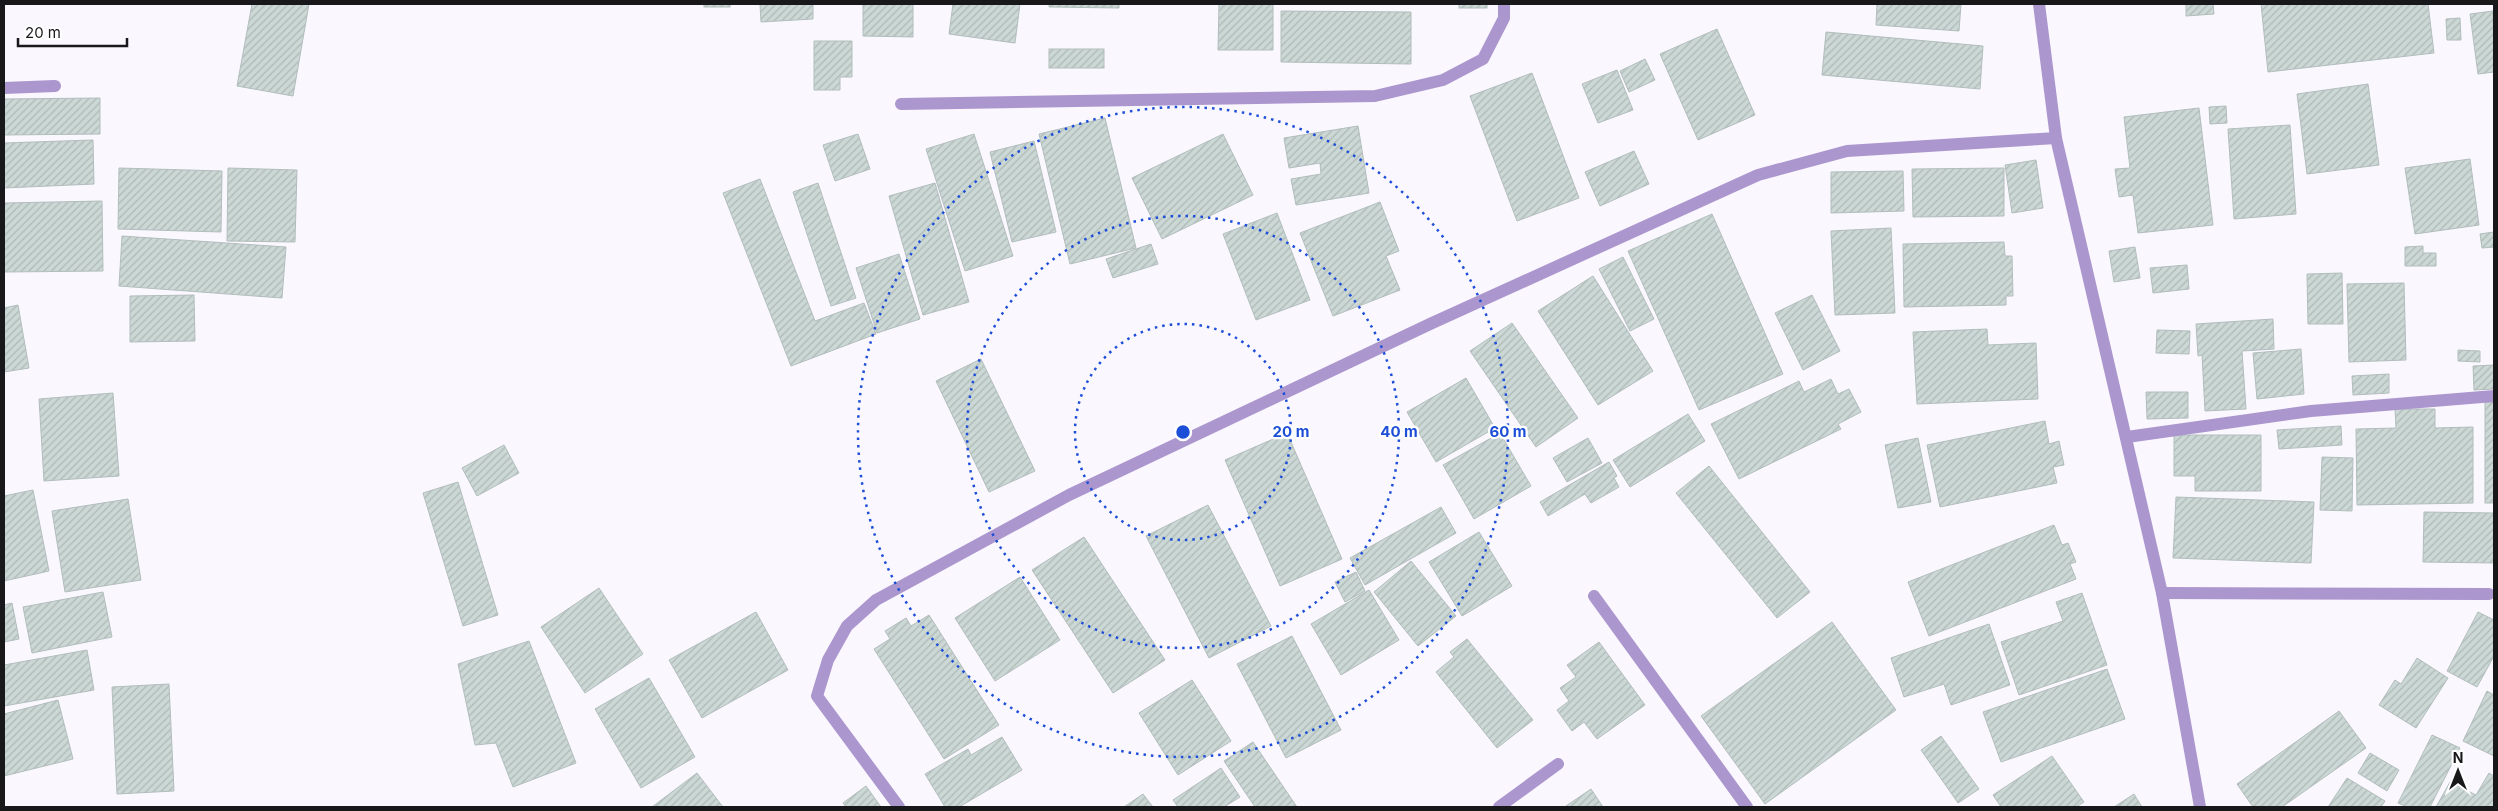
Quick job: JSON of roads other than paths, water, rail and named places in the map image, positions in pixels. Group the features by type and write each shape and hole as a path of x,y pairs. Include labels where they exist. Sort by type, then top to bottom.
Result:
{"street":[{"path":"901,104 1375,96 1443,80 1483,59 1504,18 1504,4"},
{"path":"2039,4 2056,138 2162,593 2200,807"},
{"path":"4,88 55,86"},
{"path":"899,807 818,696 828,660 847,626 876,600 1069,495 1430,324 1758,175 1847,151 2056,138"},
{"path":"2126,437 2312,411 2494,396"},
{"path":"2162,593 2489,594"},
{"path":"1594,596 1747,807"},
{"path":"1499,807 1558,764"}]}
